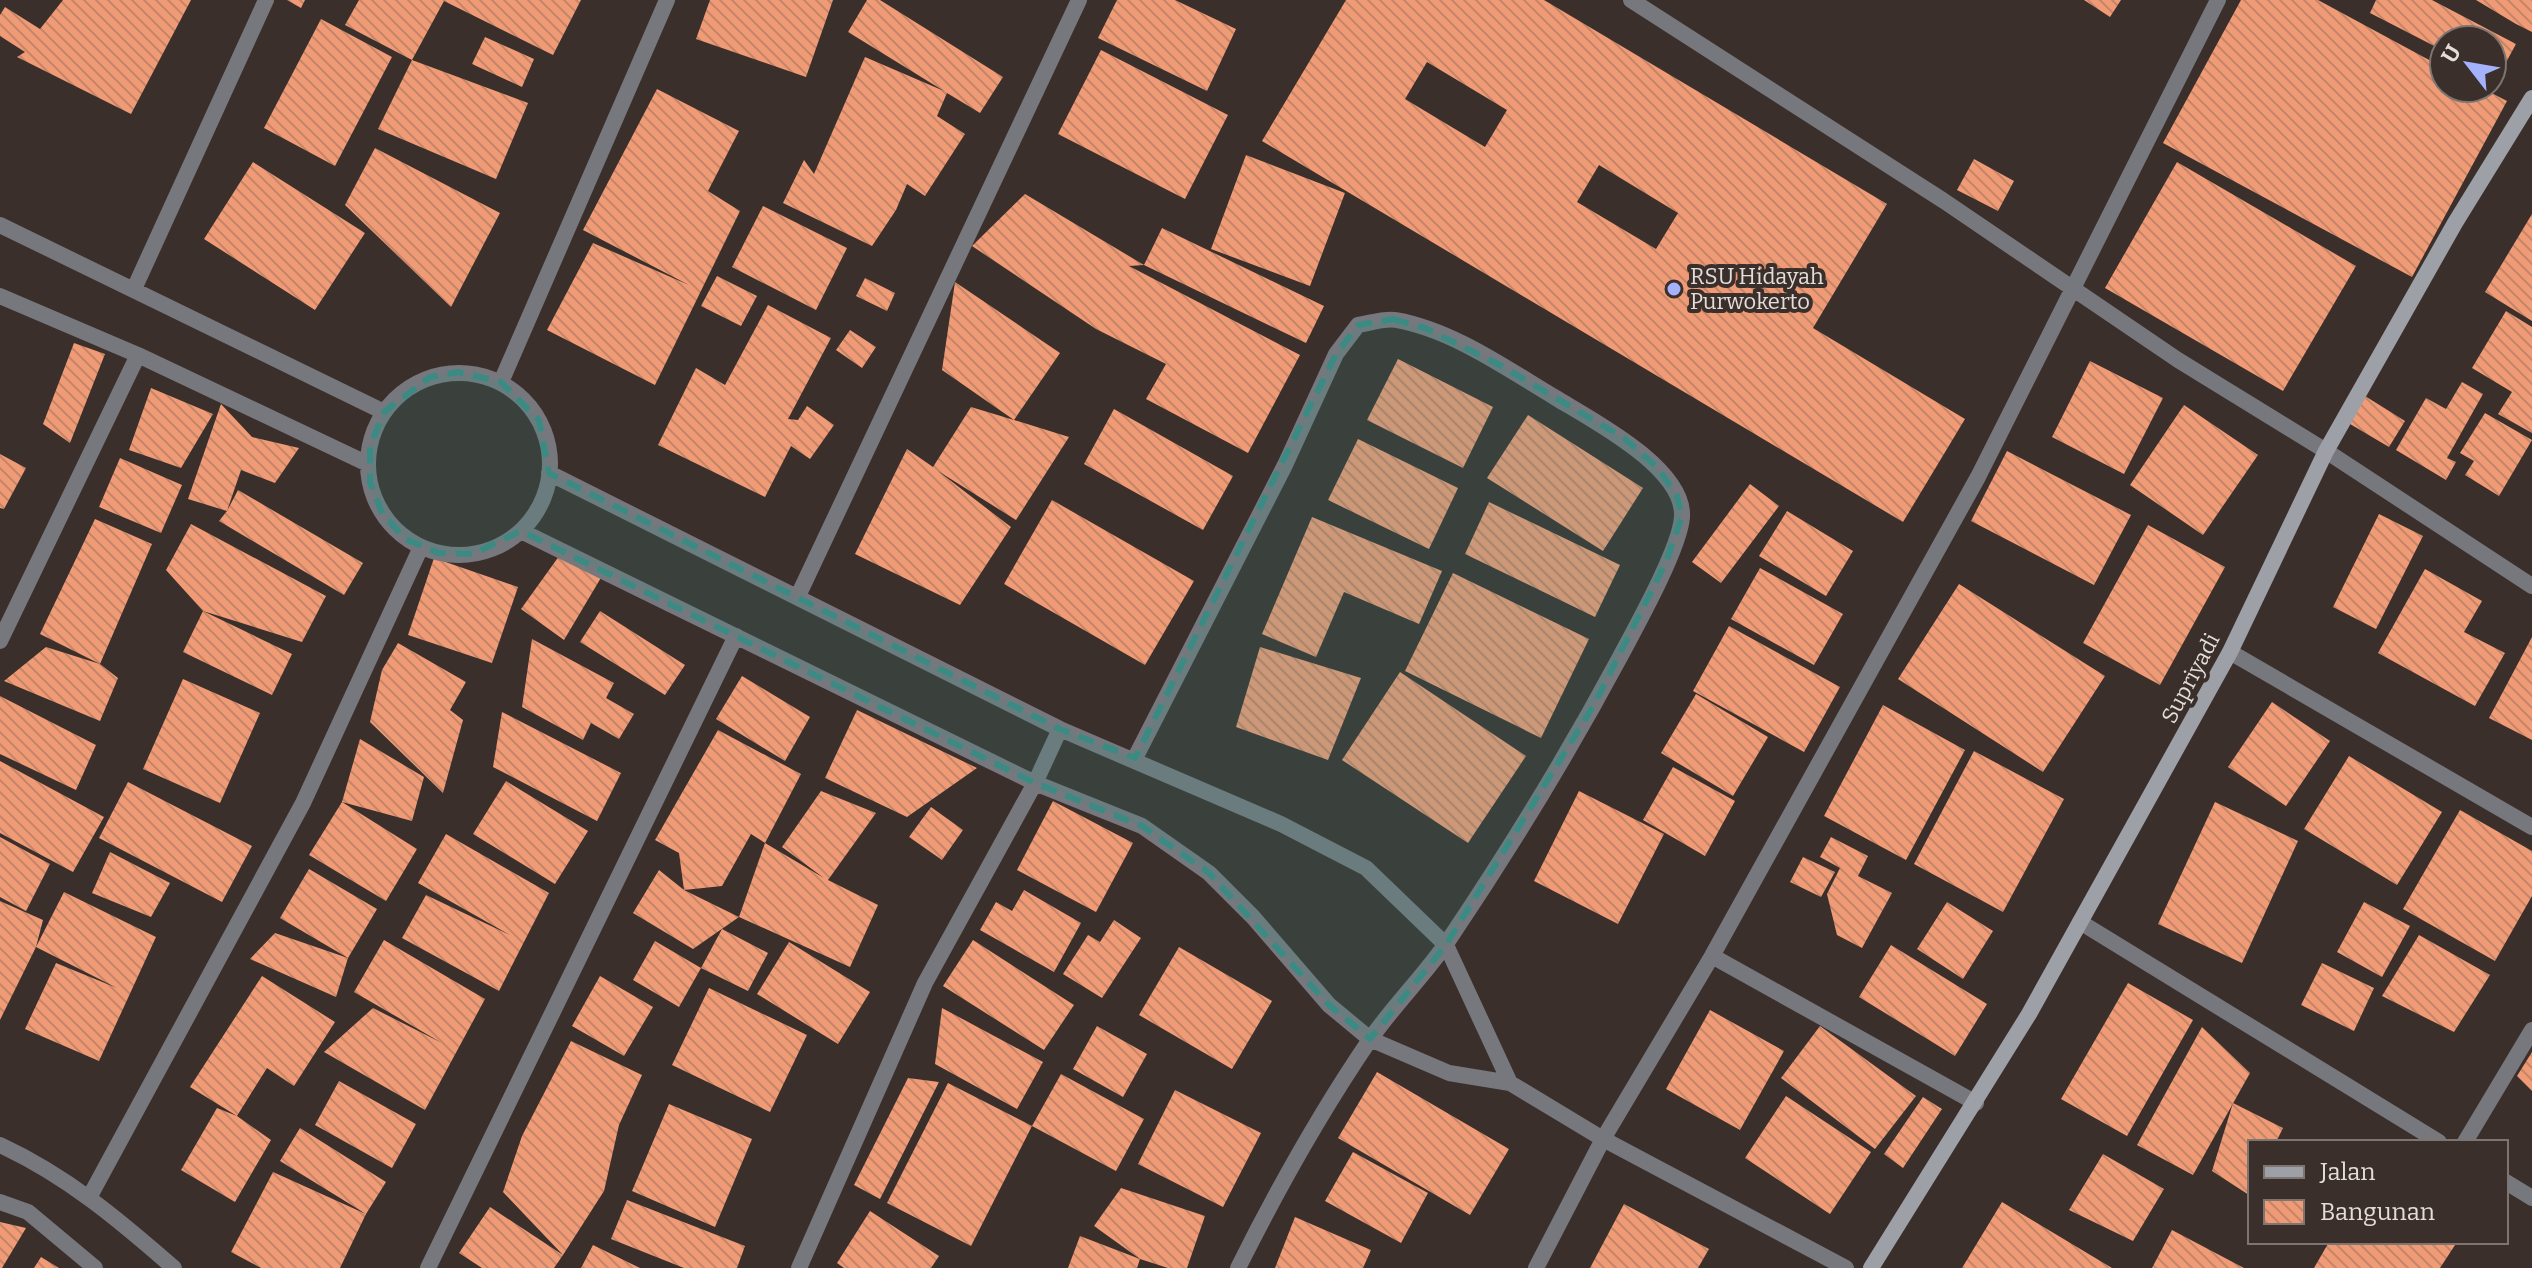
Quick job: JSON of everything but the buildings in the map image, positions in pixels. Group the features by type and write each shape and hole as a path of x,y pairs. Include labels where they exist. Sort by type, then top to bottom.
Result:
{"main road":[{"name":"Supriyadi","path":"1871,1268 1976,1103 2080,922 2230,652 2326,451 2455,223 2532,98"}],"street":[{"path":"134,289 266,0"},
{"path":"501,382 667,0"},
{"path":"798,596 1079,0"},
{"path":"1631,0 2178,360 2326,451 2532,586"},
{"path":"1536,1268 1603,1139 1712,956 1978,477 2075,291 2218,0"},
{"path":"0,225 384,412"},
{"path":"0,296 138,355 368,464"},
{"path":"1135,758 1285,465 1336,354 1358,325 1393,319 1425,328 1500,365 1624,438 1658,468 1677,496 1682,516 1666,562 1644,612 1559,766 1446,945 1370,1039 1294,1156 1238,1268"},
{"path":"0,641 138,355"},
{"path":"458,372 501,382 523,399 539,420 549,446 549,473 541,504 521,531 499,546 473,554 438,553 405,539 382,513 370,482 368,464 375,429 384,412 404,391 430,377 458,372"},
{"path":"549,473 1060,729 1135,758 1281,824 1366,868 1446,945 1510,1083"},
{"path":"521,531 1035,783 1142,826 1209,873 1253,917 1329,1005 1370,1039 1449,1073 1510,1083 1603,1139 1846,1268"},
{"path":"90,1196 303,803 421,547"},
{"path":"428,1268 736,636"},
{"path":"2230,652 2532,827"},
{"path":"799,1268 925,983 1035,783 1060,729"},
{"path":"2080,922 2436,1140"},
{"path":"1712,956 1976,1103"},
{"path":"2466,1140 2532,1030"},
{"path":"0,1145 38,1162 90,1196 174,1268"},
{"path":"2508,1183 2532,1198"},
{"path":"0,1202 28,1212 95,1268"}],"highlighted area":[{"path":"1393,319 1425,328 1500,365 1624,438 1658,468 1677,496 1682,516 1666,562 1594,705 1446,945 1370,1039 1329,1005 1209,873 1142,826 1035,783 521,531 473,554 438,553 405,539 382,513 370,482 370,446 384,412 430,377 458,372 501,382 539,420 549,473 1060,729 1135,758 1336,354 1358,325"}],"place":[{"name":"RSU Hidayah Purwokerto","path":"1674,289"}]}
